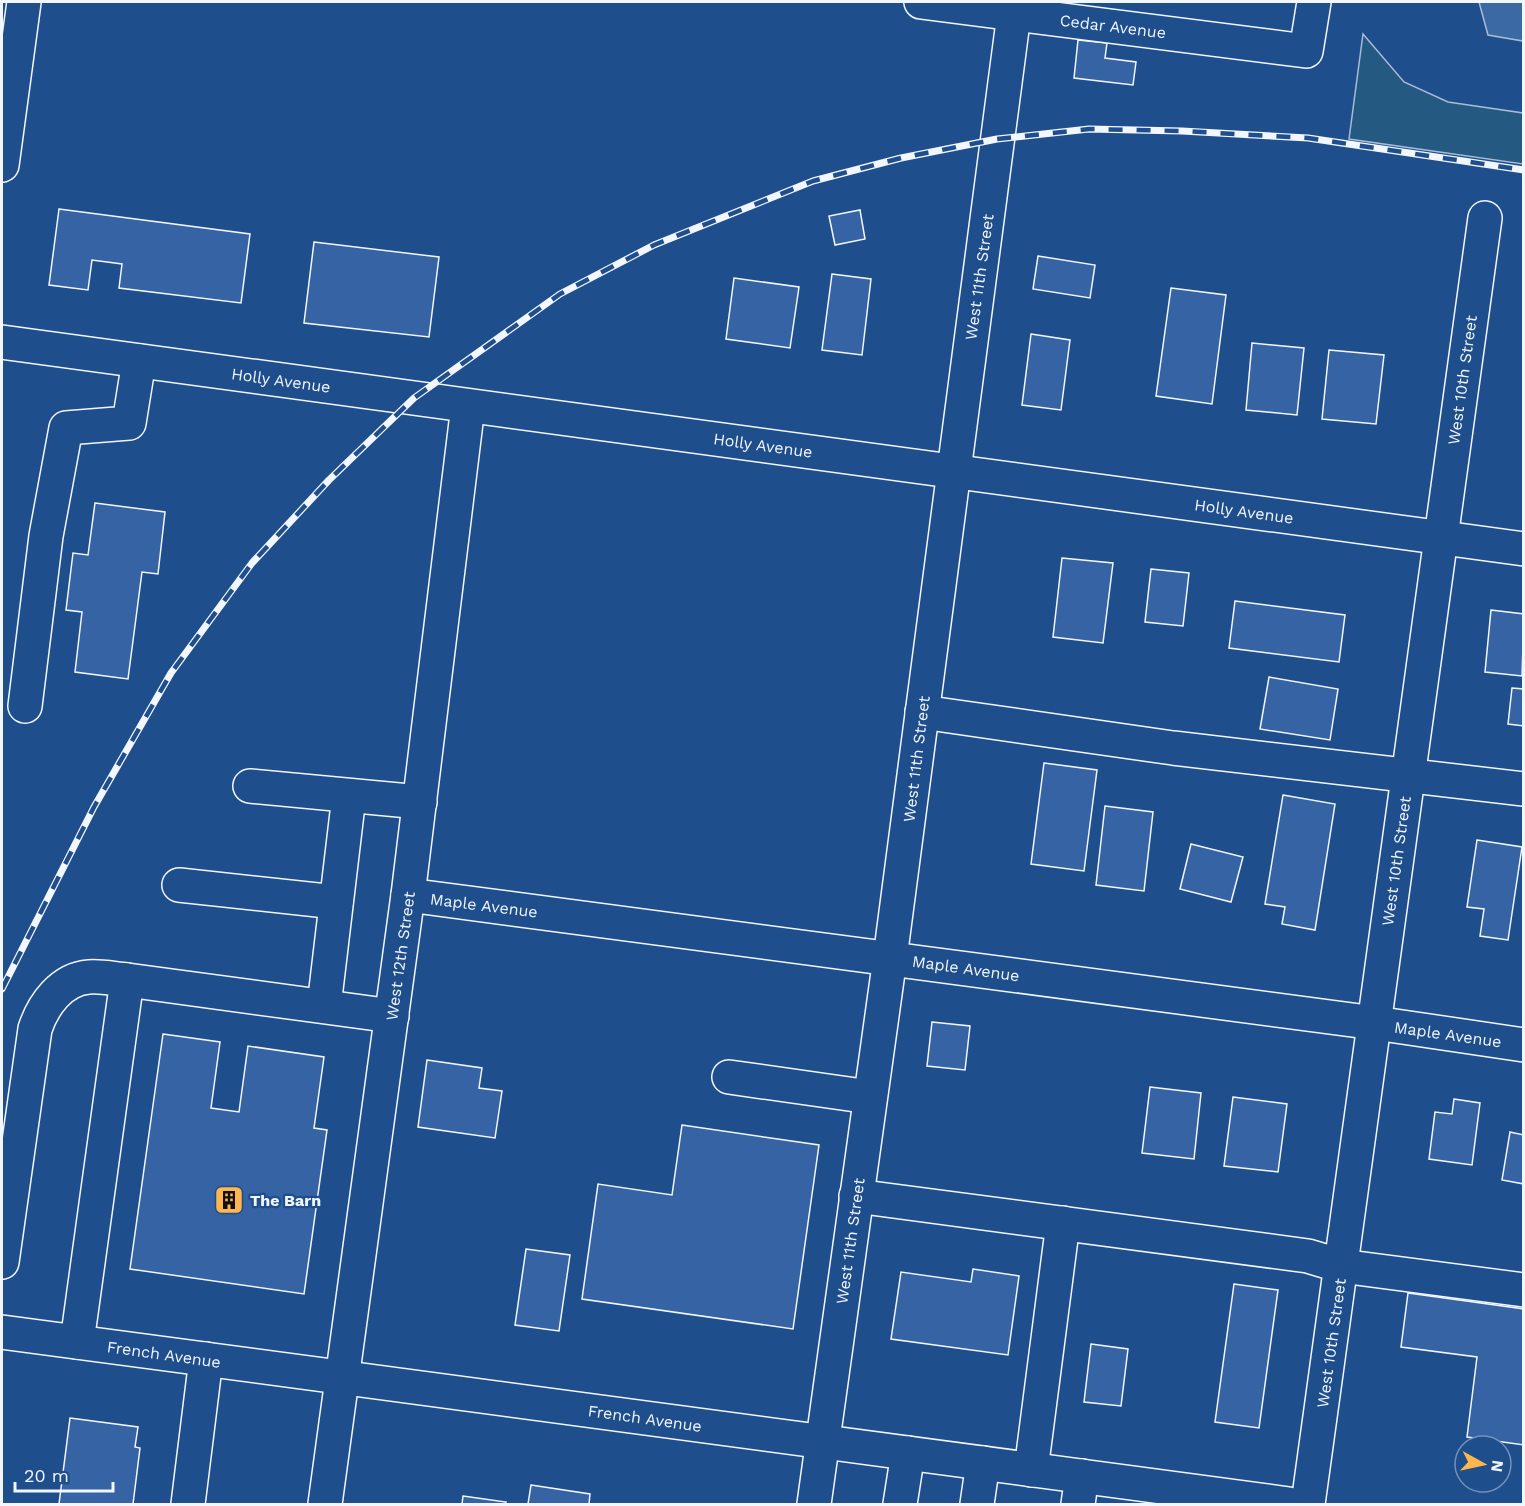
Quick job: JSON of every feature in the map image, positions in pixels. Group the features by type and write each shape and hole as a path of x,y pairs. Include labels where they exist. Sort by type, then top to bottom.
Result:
{"street":[{"path":"2,165 24,2"},
{"name":"Cedar Avenue","path":"921,2 1306,51 1314,2"},
{"name":"West 11th Street","path":"814,1504 890,958 1014,14"},
{"name":"West 10th Street","path":"1308,1504 1439,538 1485,218"},
{"name":"Holly Avenue","path":"2,342 1524,549"},
{"path":"25,706 46,536 66,428 129,423 139,361"},
{"name":"West 12th Street","path":"325,1504 408,895 468,406"},
{"path":"922,712 1173,748 1524,789"},
{"path":"250,786 420,802"},
{"path":"324,1006 349,796"},
{"path":"179,885 336,902"},
{"name":"Maple Avenue","path":"408,895 1375,1023 1524,1045"},
{"path":"2,1262 35,1029 40,1014 49,1000 61,990 81,978 91,976 392,1016"},
{"path":"77,1342 127,980"},
{"path":"729,1077 870,1097"},
{"path":"856,1196 1308,1256 1341,1266 1524,1290"},
{"path":"1031,1470 1063,1223"},
{"name":"French Avenue","path":"2,1332 1031,1470 1080,1490 1289,1504"},
{"path":"188,1504 206,1359"},
{"path":"900,1504 908,1453"},
{"path":"977,1504 982,1463"}],"shaded area":[{"path":"1479,2 1523,2 1523,41 1488,35"},
{"path":"1363,34 1404,82 1448,102 1523,113 1523,164 1349,139"}],"building":[{"path":"1078,40 1107,43 1105,58 1136,62 1133,85 1074,78"},
{"path":"59,209 250,234 241,303 119,288 122,264 92,260 88,290 49,285"},
{"path":"860,210 865,239 835,245 829,216"},
{"path":"314,242 439,257 429,337 304,323"},
{"path":"1038,256 1095,265 1090,298 1033,289"},
{"path":"832,274 871,279 862,355 822,350"},
{"path":"734,278 799,287 790,348 726,339"},
{"path":"1171,288 1226,295 1212,404 1156,396"},
{"path":"1031,334 1070,340 1061,410 1022,405"},
{"path":"1252,343 1304,348 1297,415 1246,410"},
{"path":"1329,350 1384,355 1376,424 1322,419"},
{"path":"95,503 165,512 158,574 142,572 128,679 75,672 82,612 66,610 73,553 88,555"},
{"path":"1062,558 1113,563 1103,643 1053,637"},
{"path":"1151,569 1189,573 1183,626 1145,622"},
{"path":"1235,601 1345,615 1339,662 1229,648"},
{"path":"1491,610 1524,614 1522,676 1485,672"},
{"path":"1269,677 1338,689 1330,740 1260,729"},
{"path":"1512,688 1524,689 1524,726 1508,724"},
{"path":"1044,763 1097,770 1084,871 1031,864"},
{"path":"1283,795 1335,804 1315,930 1282,924 1285,907 1265,904"},
{"path":"1105,806 1153,812 1144,891 1096,885"},
{"path":"1477,840 1522,847 1508,940 1480,936 1484,909 1467,907"},
{"path":"1191,844 1243,857 1231,902 1180,889"},
{"path":"932,1022 970,1026 965,1070 927,1066"},
{"name":"The Barn","path":"163,1034 220,1042 211,1108 239,1112 248,1046 324,1057 314,1128 327,1130 304,1294 130,1269"},
{"path":"427,1060 482,1068 479,1088 502,1091 495,1138 418,1127"},
{"path":"1150,1087 1201,1093 1194,1159 1142,1153"},
{"path":"1233,1097 1287,1104 1278,1172 1224,1166"},
{"path":"1454,1099 1480,1103 1472,1165 1429,1159 1435,1112 1452,1114"},
{"path":"682,1125 819,1145 793,1329 582,1299 598,1184 672,1195"},
{"path":"1510,1132 1524,1135 1524,1184 1502,1180"},
{"path":"526,1249 570,1255 559,1331 515,1325"},
{"path":"973,1269 1019,1276 1008,1355 891,1339 901,1272 971,1282"},
{"path":"1234,1284 1278,1290 1259,1428 1215,1422"},
{"path":"1408,1293 1524,1309 1524,1445 1513,1443 1513,1434 1467,1434 1477,1357 1401,1347"},
{"path":"1091,1344 1128,1349 1121,1406 1084,1402"},
{"path":"70,1418 138,1427 135,1447 140,1448 133,1504 59,1504"},
{"path":"531,1485 590,1494 589,1504 528,1504"},
{"path":"463,1496 506,1502 505,1504 462,1504"}],"railway":[{"path":"2,989 94,807 171,673 252,563 329,480 414,398 560,294 654,245 813,181 901,158 997,139 1089,129 1182,131 1308,138 1524,170"}],"place":[{"name":"The Barn","path":"229,1200"}]}
